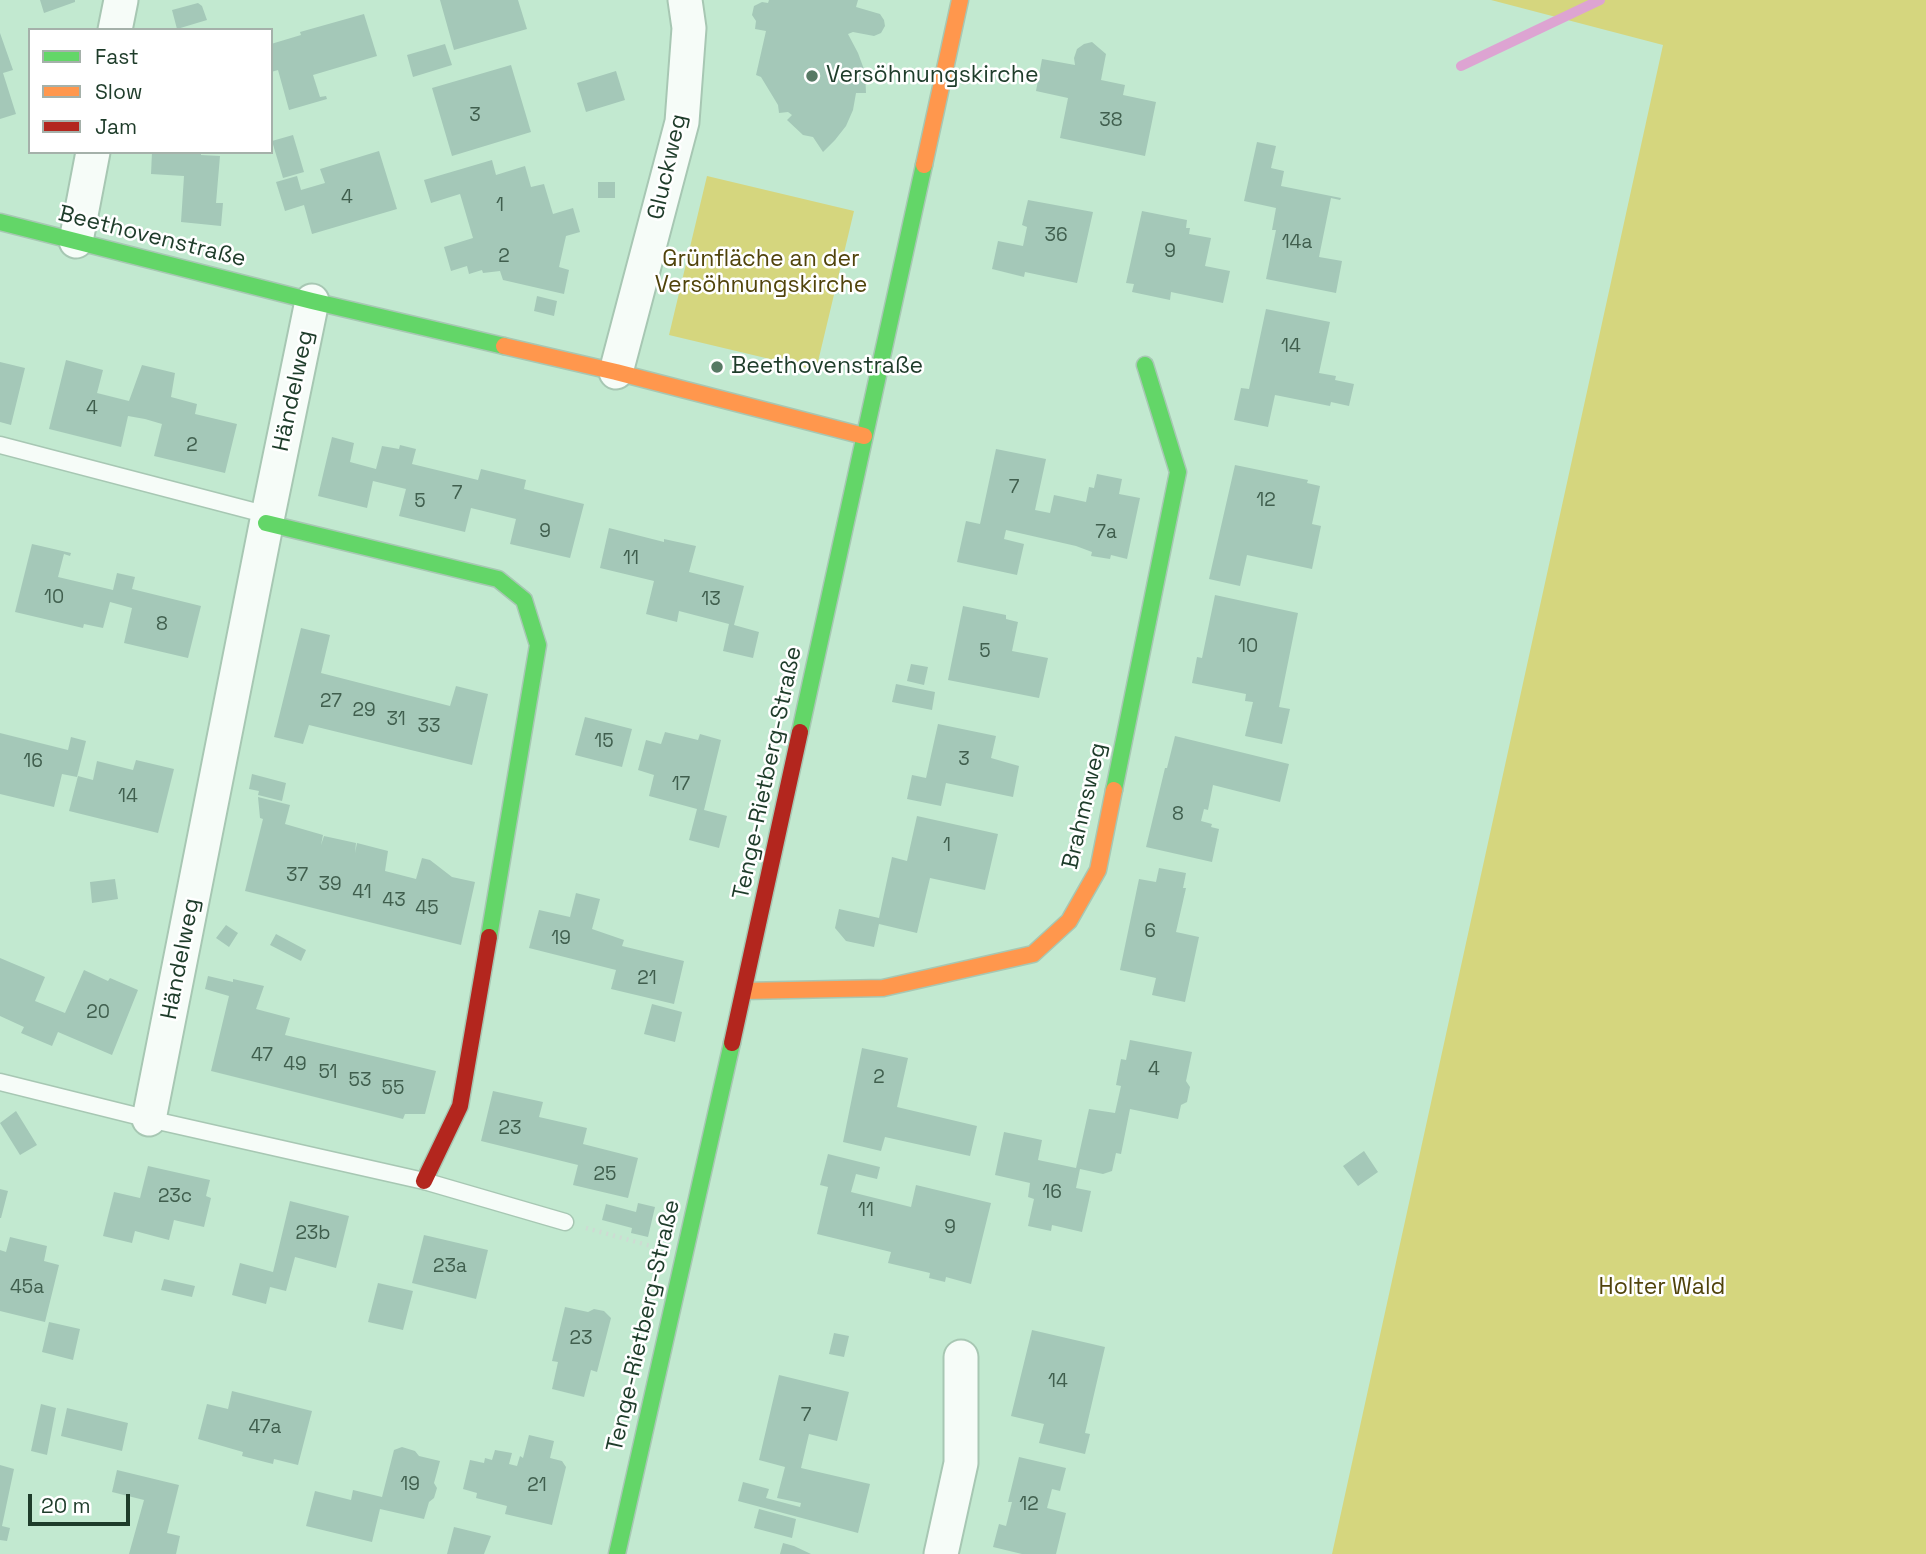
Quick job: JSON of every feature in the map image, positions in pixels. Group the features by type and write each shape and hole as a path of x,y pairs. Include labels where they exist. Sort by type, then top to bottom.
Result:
{"street":[{"path":"116,28 121,0"},
{"name":"Gluckweg","path":"616,372 682,122 689,28 685,0"},
{"name":"Tenge-Rietberg-Straße","path":"617,1554 682,1255 744,991 960,0"},
{"path":"76,241 93,154"},
{"name":"Beethovenstraße","path":"0,222 312,301 616,372 864,436"},
{"name":"Händelweg","path":"149,1119 312,301"},
{"name":"Brahmsweg","path":"744,991 883,988 1033,954 1069,921 1098,870 1178,472 1145,365"},
{"path":"267,519 498,579 524,600 538,645 460,1106 424,1181"},
{"path":"941,1554 961,1463 961,1357"}],"lane":[{"path":"0,445 267,519"},
{"path":"0,1082 149,1119 424,1181 565,1222"}],"path":[{"path":"565,1222 682,1255"}],"green space":[{"name":"Holter Wald","path":"1491,0 1926,0 1926,1554 1332,1554 1663,45"},
{"name":"Grünfläche an der Versöhnungskirche","path":"707,176 854,211 816,370 669,335"}],"building":[{"path":"40,0 75,0 75,2 44,13"},
{"path":"440,0 518,0 527,29 454,50"},
{"name":"Versöhnungskirche","path":"769,0 858,0 856,7 880,14 884,20 885,26 881,33 874,36 853,32 848,34 865,72 866,93 856,93 846,126 823,152 813,137 803,135 787,120 792,115 788,112 779,113 778,105 761,77 756,75 766,31 755,29 756,21 752,15 754,6 762,2 768,3"},
{"path":"198,3 202,6 207,20 177,28 172,10"},
{"path":"364,14 377,56 313,75 320,97 326,96 327,99 289,110 278,70 273,71 273,43 301,35 300,32"},
{"path":"0,33 13,70 3,73 16,114 0,119"},
{"path":"1092,42 1106,54 1101,80 1125,85 1123,95 1156,102 1145,156 1060,138 1068,98 1036,91 1042,59 1075,65 1077,49"},
{"path":"445,44 452,65 413,77 407,55"},
{"path":"511,65 531,132 452,156 432,88"},
{"path":"616,71 625,100 586,112 577,83"},
{"path":"293,135 304,172 283,178 273,141"},
{"path":"1257,142 1276,146 1271,168 1284,171 1281,186 1341,198 1331,198 1319,257 1342,261 1336,293 1266,279 1276,230 1272,230 1276,208 1244,201"},
{"path":"379,151 397,209 312,234 304,205 285,211 276,182 297,176 301,190 325,183 320,169"},
{"path":"152,154 220,156 216,203 223,203 221,226 181,222 184,176 151,174"},
{"path":"492,160 496,175 525,166 531,187 544,184 553,214 573,208 580,232 566,236 559,267 569,270 564,294 503,280 500,271 483,273 482,270 469,274 467,266 451,271 444,247 473,238 460,194 431,203 424,180"},
{"path":"598,182 615,182 615,198 598,198"},
{"path":"1028,200 1093,212 1077,283 1025,272 1024,277 992,269 998,241 1023,246 1027,227 1022,225"},
{"path":"1142,211 1187,220 1186,228 1190,228 1189,234 1211,238 1205,266 1230,271 1223,303 1171,292 1170,300 1132,292 1134,284 1126,283"},
{"path":"537,296 557,301 554,316 534,311"},
{"path":"1266,309 1330,322 1319,373 1336,376 1335,380 1354,384 1349,406 1331,402 1330,406 1275,395 1268,427 1234,420 1241,388 1249,389"},
{"path":"66,360 103,370 97,393 129,401 142,365 175,373 171,397 197,404 195,414 237,424 225,473 154,456 162,424 145,419 128,416 121,447 49,429"},
{"path":"0,362 25,368 11,425 0,422"},
{"path":"332,437 354,443 350,462 376,469 382,446 399,449 400,445 416,449 412,464 478,480 481,469 526,480 524,489 584,504 570,558 510,544 516,519 471,508 465,532 399,516 406,489 373,481 367,508 318,496"},
{"path":"996,449 1046,459 1035,510 1050,513 1054,495 1086,502 1089,487 1094,488 1097,474 1122,479 1119,494 1140,498 1127,559 1111,555 1110,559 1091,556 1092,552 1076,546 1006,530 1004,539 1024,544 1017,575 957,562 966,521 980,524"},
{"path":"1235,465 1308,480 1307,483 1320,486 1312,524 1321,526 1312,569 1247,555 1240,586 1209,579"},
{"path":"609,528 664,542 664,539 696,546 689,572 744,586 734,625 759,632 753,658 723,651 729,624 679,611 677,622 646,614 654,581 600,568"},
{"path":"32,544 71,553 70,556 64,554 58,577 113,590 117,573 135,577 132,589 201,606 188,658 124,643 132,608 110,602 103,628 84,624 83,628 15,612"},
{"path":"1215,595 1298,613 1279,707 1290,709 1282,744 1245,736 1253,702 1245,701 1246,694 1192,683 1197,657 1202,658"},
{"path":"963,606 1006,615 1006,619 1018,622 1012,651 1048,658 1039,698 948,680"},
{"path":"301,628 330,635 321,673 450,706 456,686 488,694 472,765 309,725 303,744 274,737"},
{"path":"911,664 928,667 924,685 907,681"},
{"path":"896,684 935,692 932,710 892,702"},
{"path":"585,717 632,729 622,767 575,755"},
{"path":"938,724 996,736 991,758 1019,766 1013,797 946,783 941,806 907,799 912,775 926,778"},
{"path":"665,732 698,740 700,734 721,740 704,810 727,816 719,848 689,840 697,809 649,796 654,775 638,770 646,740 661,744"},
{"path":"0,733 68,750 71,737 86,741 77,777 62,774 54,807 0,794"},
{"path":"1175,736 1289,764 1280,802 1213,785 1208,810 1204,809 1201,821 1219,829 1212,862 1146,847"},
{"path":"136,760 174,769 158,833 69,811 78,776 93,780 97,761 133,770"},
{"path":"252,774 286,783 282,801 258,795 259,791 249,789"},
{"path":"258,797 290,805 285,824 323,835 321,845 324,836 356,843 355,853 357,843 388,851 385,871 416,879 422,858 430,860 452,877 475,882 461,945 245,891 263,819 260,818"},
{"path":"917,816 998,834 985,890 930,878 917,933 879,924 874,947 846,941 835,928 839,909 879,918 892,857 907,861"},
{"path":"1159,868 1186,873 1183,888 1186,888 1176,932 1199,937 1185,1002 1152,995 1156,978 1120,970 1139,879 1156,882"},
{"path":"115,879 118,899 92,903 90,882"},
{"path":"576,893 600,899 592,929 624,940 622,946 684,961 674,1004 611,989 616,970 529,948 539,910 570,917"},
{"path":"226,925 238,933 229,947 216,938"},
{"path":"276,934 306,950 301,961 270,945"},
{"path":"0,958 45,977 35,1001 65,1013 84,970 138,990 112,1055 58,1032 52,1046 21,1033 24,1027 0,1016"},
{"path":"208,976 264,986 256,1009 290,1018 285,1035 436,1071 425,1114 405,1114 403,1119 211,1071 229,996 205,989"},
{"path":"652,1004 682,1012 675,1042 644,1034"},
{"path":"1130,1040 1192,1052 1186,1081 1190,1087 1187,1102 1181,1105 1178,1119 1130,1109 1121,1154 1116,1153 1112,1171 1103,1174 1080,1169 1076,1188 1091,1191 1082,1232 1052,1225 1051,1231 1028,1226 1034,1199 1028,1197 1030,1183 995,1175 1004,1132 1042,1140 1038,1160 1076,1168 1089,1109 1115,1113 1121,1086 1116,1085 1121,1059 1126,1060"},
{"path":"862,1048 908,1058 897,1107 977,1126 970,1156 885,1137 881,1151 843,1142"},
{"path":"493,1091 543,1102 539,1117 587,1128 583,1144 638,1158 628,1198 573,1185 578,1165 481,1141"},
{"path":"16,1111 37,1145 20,1155 0,1123"},
{"path":"1364,1151 1378,1172 1358,1186 1343,1166"},
{"path":"828,1154 880,1167 877,1179 856,1174 851,1192 911,1207 916,1185 991,1203 971,1284 946,1277 945,1282 929,1278 930,1273 888,1263 891,1252 817,1234 828,1187 820,1185"},
{"path":"148,1166 210,1180 206,1196 211,1198 204,1227 174,1220 169,1240 135,1231 132,1243 103,1236 114,1192 140,1198"},
{"path":"0,1189 8,1191 1,1218 0,1218"},
{"path":"290,1201 349,1216 336,1268 295,1257 286,1291 270,1287 266,1304 232,1295 240,1263 273,1272"},
{"path":"638,1203 655,1207 648,1237 631,1233 632,1228 602,1220 606,1204 636,1212"},
{"path":"424,1235 488,1250 476,1299 412,1283"},
{"path":"10,1237 47,1246 44,1261 59,1265 45,1322 0,1311 0,1250 6,1252"},
{"path":"164,1279 195,1286 192,1297 161,1290"},
{"path":"378,1283 413,1291 403,1330 368,1322"},
{"path":"565,1307 588,1312 594,1309 604,1311 611,1318 597,1372 591,1370 584,1397 552,1389 558,1362 552,1361"},
{"path":"49,1322 80,1329 73,1360 42,1352"},
{"path":"1032,1330 1105,1347 1085,1433 1090,1434 1085,1454 1039,1443 1044,1424 1011,1416"},
{"path":"834,1333 849,1336 844,1357 829,1354"},
{"path":"779,1375 849,1392 837,1441 809,1434 801,1468 870,1484 858,1533 738,1501 743,1482 769,1489 766,1498 800,1507 801,1503 777,1498 785,1467 759,1460"},
{"path":"232,1391 312,1411 298,1465 274,1459 273,1464 242,1456 243,1452 198,1439 207,1404 228,1409"},
{"path":"41,1404 56,1408 47,1455 31,1451"},
{"path":"67,1408 128,1423 122,1451 61,1436"},
{"path":"529,1435 554,1441 550,1458 562,1461 566,1467 552,1525 505,1514 507,1506 476,1498 477,1493 463,1489 470,1460 484,1463 485,1458 492,1460 495,1450 512,1453 509,1464 517,1466 520,1456 523,1458"},
{"path":"402,1447 415,1451 419,1456 440,1461 434,1483 437,1488 424,1519 380,1509 372,1542 306,1526 315,1491 351,1500 353,1490 382,1497 394,1450"},
{"path":"1019,1457 1066,1468 1060,1491 1052,1489 1047,1508 1066,1513 1056,1554 1022,1554 993,1547 999,1524 1006,1526 1012,1502 1008,1502"},
{"path":"0,1465 14,1469 2,1526 10,1528 7,1541 0,1540"},
{"path":"117,1470 179,1485 167,1533 180,1536 176,1554 129,1554 144,1500 112,1492"},
{"path":"759,1509 796,1519 792,1538 754,1528"},
{"path":"454,1527 491,1536 484,1554 447,1554"},
{"path":"783,1543 794,1546 811,1554 780,1554"}],"waterway":[{"path":"1461,66 1600,0"}],"traffic: fast":[{"path":"800,732 924,165"},
{"path":"0,222 312,301 504,346"},
{"path":"1114,790 1178,472 1145,365"},
{"path":"266,523 498,579 524,600 538,645 489,937"},
{"path":"617,1554 732,1043"}],"traffic: slow":[{"path":"924,165 960,0"},
{"path":"504,346 864,436"},
{"path":"744,991 883,988 1033,954 1069,921 1098,870 1114,790"}],"traffic: jam":[{"path":"732,1043 800,732"},
{"path":"424,1181 460,1106 489,937"}],"place":[{"name":"Versöhnungskirche","path":"812,76"},
{"name":"Beethovenstraße","path":"717,367"}]}
